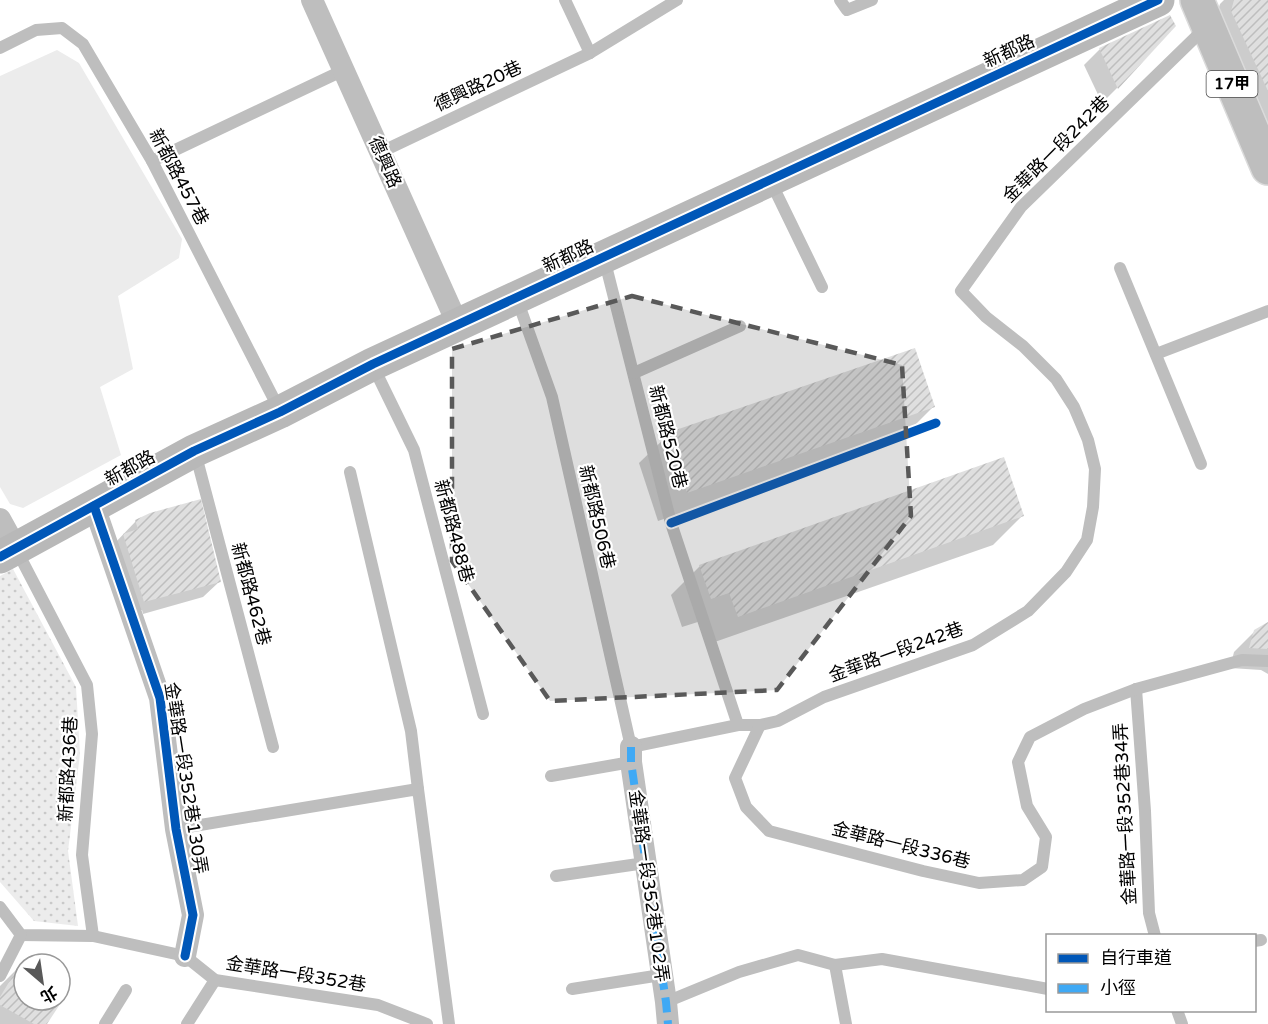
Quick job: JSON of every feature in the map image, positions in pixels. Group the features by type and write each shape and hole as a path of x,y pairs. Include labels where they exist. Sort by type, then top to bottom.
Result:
{"main road":[{"name":"17甲","path":"1202,13 1268,168"}],"street":[{"name":"德興路","path":"312,0 458,324"},
{"name":"新都路","path":"8,552 194,451 280,412 373,364 1158,0"},
{"name":"金華路一段352巷130弄","path":"94,506 160,698 176,828 193,915 185,956"},
{"path":"0,519 8,552"},
{"name":"金華路一段352巷102弄","path":"631,755 667,1013"}],"lane":[{"path":"565,0 590,53"},
{"name":"德興路20巷","path":"381,152 590,53 677,0"},
{"path":"840,0 847,10 872,0"},
{"name":"金華路一段242巷","path":"551,776 738,725 760,725 778,721 825,697 973,645 1028,611 1066,572 1088,540 1095,469 1088,440 1074,406 1056,379 1023,346 986,317 961,291 1021,207 1202,13"},
{"name":"新都路457巷","path":"0,48 36,30 62,28 83,44 152,162 280,412"},
{"path":"152,162 344,70"},
{"path":"770,179 822,287"},
{"name":"新都路520巷","path":"604,257 671,523 738,725"},
{"path":"1120,268 1201,464"},
{"name":"新都路506巷","path":"516,297 552,398 631,755"},
{"path":"1156,354 1268,311"},
{"path":"634,373 740,326"},
{"name":"新都路488巷","path":"373,364 414,450 483,714"},
{"name":"新都路462巷","path":"194,451 273,747"},
{"path":"350,472 411,731 449,1024"},
{"name":"新都路436巷","path":"8,552 87,685 92,734 82,855 93,936"},
{"name":"金華路一段336巷","path":"760,725 735,778 746,807 769,831 978,883 1023,880 1042,867 1046,843 1046,837 1027,807 1018,762 1030,737 1084,709 1136,689 1242,660 1268,661"},
{"name":"金華路一段352巷34弄","path":"1136,689 1145,811 1149,913 1154,934"},
{"name":"金華路一段352巷130弄","path":"176,828 418,789"},
{"path":"556,876 645,862"},
{"path":"0,907 21,935 0,976"},
{"name":"金華路一段352巷","path":"21,935 93,936 185,956 215,980 378,1005 427,1024"},
{"path":"667,1013 739,972 798,954 835,965 882,959 1046,989"},
{"path":"835,965 846,1024"},
{"path":"572,989 661,975"},
{"path":"187,1024 215,980"},
{"path":"105,1024 126,990"}],"highlighted area":[{"path":"632,296 902,365 911,516 777,690 550,701 452,561 452,349"}],"shaded area":[{"path":"57,50 79,63 182,239 179,258 118,296 133,369 100,387 121,455 23,508 10,504 0,487 0,76"},
{"path":"13,569 76,687 80,754 68,851 78,926 34,921 0,882 0,576"}],"building":[{"path":"1234,0 1268,0 1268,91 1231,11"},
{"path":"1170,15 1176,26 1118,89 1099,48"},
{"path":"915,348 935,407 687,493 667,433"},
{"path":"1004,457 1024,516 738,617 729,593 711,599 699,565"},
{"path":"201,499 221,582 144,602 123,534 138,529 135,520 150,513"},
{"path":"1268,622 1268,649 1249,648 1254,630"},
{"path":"12,977 12,1012 0,1005 0,997"},
{"path":"13,1012 55,1012 47,1024 34,1024"}],"marked path":[{"path":"631,747 631,762 668,1024"}],"cycle path":[{"path":"0,557 194,451 280,412 373,364 1158,0"},
{"path":"671,523 936,423"},
{"path":"94,506 160,698 176,829 193,915 185,956"}]}
